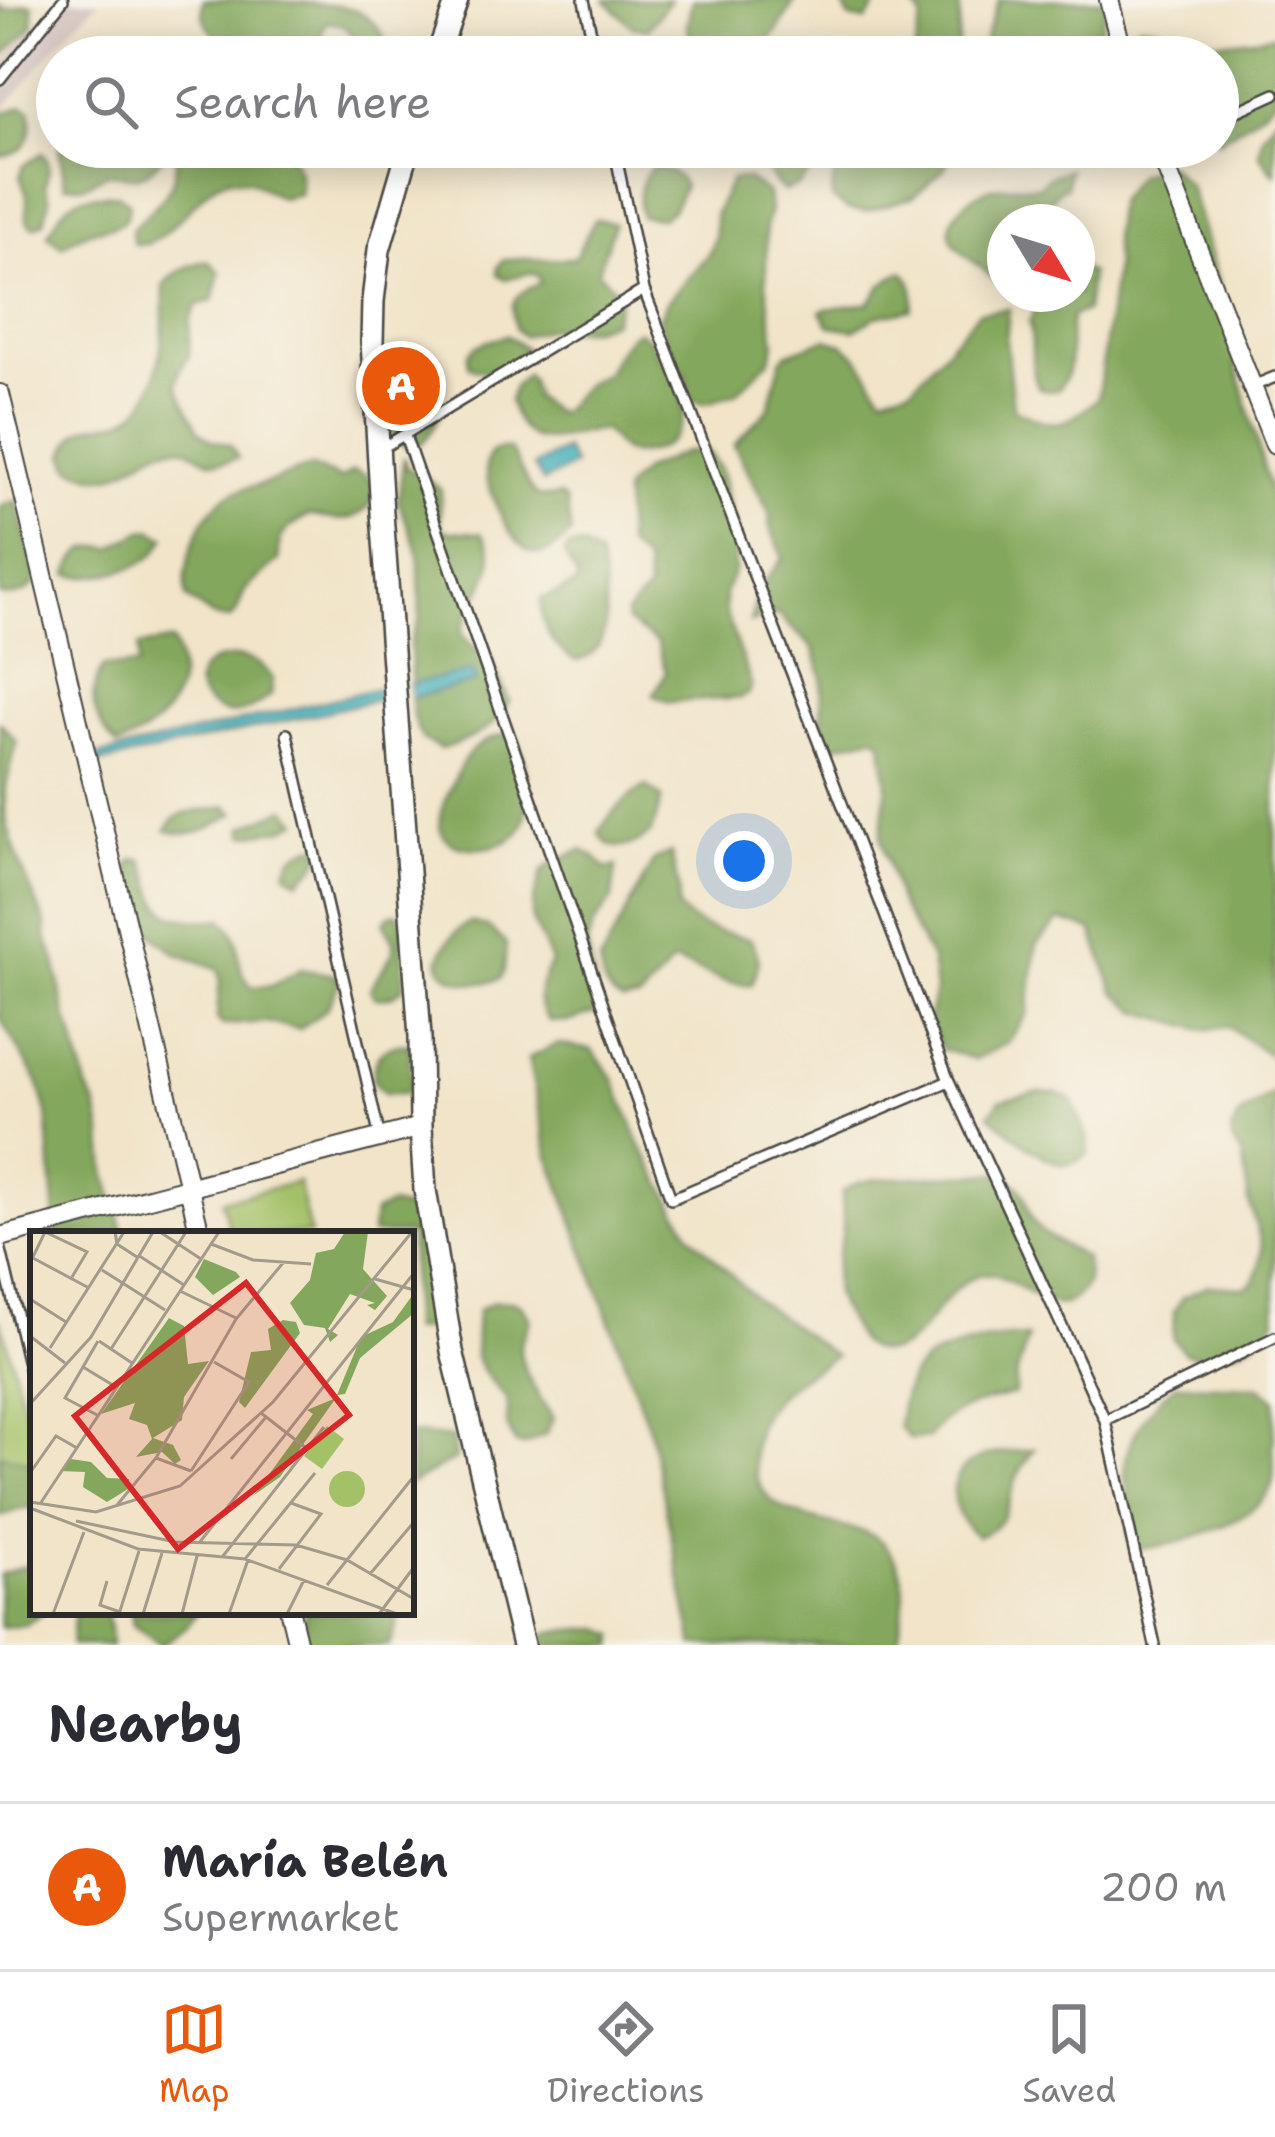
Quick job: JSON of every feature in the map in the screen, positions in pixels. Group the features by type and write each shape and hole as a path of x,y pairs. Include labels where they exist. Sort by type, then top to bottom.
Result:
{"street":[{"path":"445,36 458,0"},
{"path":"1109,0 1118,36"},
{"path":"403,168 379,250 373,301 373,382 420,1037 425,1190 452,1351 523,1645"},
{"path":"1166,168 1275,445"},
{"path":"0,394 199,1231"},
{"path":"0,1237 421,1127"},
{"path":"291,1615 298,1645"}],"lane":[{"path":"0,80 64,0"},
{"path":"584,0 592,36"},
{"path":"1239,110 1275,94"},
{"path":"618,168 644,290 949,1081 1105,1420 1155,1645"},
{"path":"378,450 644,290"},
{"path":"1253,386 1275,377"},
{"path":"405,436 671,1199 949,1081"},
{"path":"287,734 380,1138"},
{"path":"0,1246 30,1371"},
{"path":"1105,1420 1275,1336"}],"shaded area":[{"path":"58,0 100,0 65,36 36,36 36,70 0,114 0,67"}],"green space":[{"path":"203,0 345,7 367,16 383,36 352,36 344,25 328,22 323,36 218,36 203,13"},
{"path":"605,0 670,0 648,29 632,26"},
{"path":"692,0 795,0 773,36 689,36"},
{"path":"842,0 880,0 866,21 849,18"},
{"path":"906,0 952,0 960,9 958,36 918,36 922,17"},
{"path":"999,0 1107,0 1099,36 986,36"},
{"path":"33,5 33,26 0,54 0,6 7,10"},
{"path":"1139,25 1184,36 1127,36"},
{"path":"1275,35 1275,99 1239,127 1239,40"},
{"path":"23,106 30,109 27,141 17,151 0,156 0,114"},
{"path":"1275,118 1275,175 1259,154 1262,136"},
{"path":"36,157 36,168 49,168 45,185 50,199 44,222 34,227 27,221 27,195 20,177 23,166"},
{"path":"62,168 152,168 138,176 109,173 84,186 65,185"},
{"path":"175,168 297,168 299,194 281,198 248,180 230,178 215,184 162,236 148,244 134,244 131,230 159,202"},
{"path":"657,168 671,172 684,186 673,209 662,218 641,216 639,197 648,172"},
{"path":"814,168 799,185 783,191 768,171"},
{"path":"944,168 913,197 865,212 847,209 832,198 834,171"},
{"path":"1158,168 1171,168 1189,186 1275,509 1275,1059 1229,1027 1203,1030 1139,1012 1114,991 1092,930 1060,920 1037,944 1028,1013 1008,1043 975,1059 943,1050 928,1021 935,990 931,959 899,902 881,838 887,787 882,741 874,736 829,747 821,721 822,677 814,649 777,614 750,622 759,589 783,558 770,527 770,514 734,445 769,408 786,354 826,339 843,344 857,356 883,395 913,386 979,312 1009,312 1006,341 1013,408 1049,422 1076,416 1098,398 1115,266 1117,201 1138,174"},
{"path":"1069,169 1066,187 1049,204 987,204 987,273 954,243 950,234 954,217 975,196 998,187 1039,186"},
{"path":"747,179 768,193 766,284 775,343 770,360 736,393 701,403 688,393 686,374 666,345 659,319 666,303 709,253 715,238 715,213 731,180"},
{"path":"118,194 129,203 122,222 61,246 48,235 61,212 74,201"},
{"path":"595,219 614,223 598,272 620,298 613,321 589,329 546,329 523,336 516,330 513,306 518,296 540,283 538,275 505,279 498,275 498,267 503,260 575,257"},
{"path":"208,261 220,272 213,301 197,305 190,320 189,356 177,386 199,431 230,445 238,458 216,462 173,447 110,476 71,468 65,454 79,432 123,419 144,402 157,371 164,284 184,268"},
{"path":"900,272 912,285 912,309 876,316 854,330 830,326 821,311 869,303"},
{"path":"1034,312 1083,312 1072,316 1068,371 1057,390 1039,388 1035,380 1029,323"},
{"path":"638,331 672,372 682,395 682,418 673,438 651,451 634,454 623,451 603,430 547,440 526,432 509,401 514,386 526,375 534,397 559,413 585,385 606,373 619,349"},
{"path":"506,335 526,349 515,362 494,371 470,367 473,348"},
{"path":"407,395 415,398 422,411 440,411 426,439 410,449 397,438 393,424"},
{"path":"509,449 534,493 566,501 571,533 548,552 539,554 520,544 496,506 486,464 492,452"},
{"path":"707,451 720,469 735,530 735,569 725,592 725,611 751,684 748,694 740,698 669,702 653,695 666,673 657,643 627,622 626,614 648,590 645,563 626,545 624,494 644,470"},
{"path":"404,457 406,468 421,473 441,490 440,525 445,531 481,533 492,557 462,632 491,661 509,701 498,719 480,732 440,749 424,740 413,717 410,643 420,618 419,564 398,501"},
{"path":"312,467 342,479 352,471 363,475 374,487 372,501 350,518 308,515 289,528 281,537 279,560 245,590 230,619 214,617 187,598 190,556 209,513 229,495"},
{"path":"17,501 37,578 27,591 5,596 0,595 0,506"},
{"path":"151,530 166,537 147,560 101,575 69,574 84,551 112,548"},
{"path":"577,546 599,557 606,616 599,645 577,661 549,636 541,599 574,586 578,579 564,555"},
{"path":"172,641 180,675 170,706 148,730 117,746 95,708 98,677 104,666 138,666 139,646"},
{"path":"239,657 269,674 271,695 245,711 216,709 202,696 198,679 210,663"},
{"path":"0,722 17,742 6,791 7,821 46,925 66,1016 97,1107 106,1173 123,1231 56,1231 47,1113 38,1082 0,1018"},
{"path":"514,733 527,783 524,823 502,844 476,848 453,844 440,821 461,765 479,745"},
{"path":"646,786 662,798 652,832 631,845 616,847 604,840 599,832 608,819"},
{"path":"227,806 235,813 202,830 184,834 166,830 185,813"},
{"path":"286,808 298,821 283,829 245,835 243,827"},
{"path":"316,846 323,850 317,864 299,881 286,872 296,855"},
{"path":"582,850 606,869 616,866 612,899 587,943 598,1012 567,1022 549,1021 538,999 551,962 532,919 533,903 542,872 554,861"},
{"path":"671,853 678,908 701,926 750,939 758,956 755,978 752,984 731,983 673,962 640,999 622,1002 605,986 600,962 654,860"},
{"path":"142,859 165,910 183,918 222,919 230,928 241,968 252,987 271,986 301,969 336,975 339,983 327,1008 300,1029 266,1022 223,1025 217,1019 217,968 177,954 143,927 128,906 123,874 133,860"},
{"path":"396,913 402,919 404,986 391,996 374,997 370,989 394,946 384,923"},
{"path":"470,922 488,927 506,944 500,979 466,982 450,976 439,964 450,940"},
{"path":"410,1044 411,1093 385,1093 373,1080 378,1057 394,1045"},
{"path":"558,1044 592,1050 614,1079 641,1146 690,1234 758,1301 835,1356 771,1403 757,1430 755,1469 760,1486 781,1507 881,1541 898,1566 904,1590 897,1645 694,1645 649,1428 548,1153 528,1058"},
{"path":"1039,1092 1072,1100 1089,1153 1063,1164 1025,1144 989,1115 1000,1100"},
{"path":"1275,1092 1275,1320 1239,1349 1202,1356 1185,1353 1173,1339 1174,1312 1182,1298 1208,1285 1245,1287 1253,1282 1260,1266 1262,1246 1242,1155 1231,1132 1239,1116"},
{"path":"1001,1173 1019,1187 1040,1230 1085,1258 1087,1280 1081,1292 1060,1305 1036,1298 1002,1277 974,1276 902,1347 886,1352 864,1345 835,1293 842,1192 876,1179"},
{"path":"298,1182 309,1231 229,1231 222,1200"},
{"path":"390,1205 407,1209 421,1223 439,1323 431,1328 414,1330 414,1231 372,1231 374,1213"},
{"path":"493,1302 520,1304 530,1318 520,1354 553,1418 546,1434 523,1446 515,1443 507,1426 505,1397 475,1356 477,1311"},
{"path":"0,1318 30,1429 30,1464 0,1472"},
{"path":"1008,1337 1028,1338 1015,1394 955,1413 928,1438 910,1439 898,1426 908,1383 923,1363 951,1349"},
{"path":"1175,1384 1258,1386 1275,1399 1272,1485 1264,1498 1233,1521 1192,1538 1137,1549 1128,1535 1127,1455 1142,1421"},
{"path":"414,1434 452,1438 455,1459 414,1482"},
{"path":"1034,1449 1001,1520 977,1536 956,1507 959,1475 984,1456"},
{"path":"0,1456 30,1462 30,1509 0,1516"},
{"path":"30,1565 30,1615 40,1615 24,1625 0,1627 0,1574"},
{"path":"75,1615 106,1615 111,1645 71,1645"},
{"path":"132,1615 195,1615 162,1645 133,1624"},
{"path":"305,1615 399,1618 390,1645 305,1645"},
{"path":"601,1629 616,1635 615,1645 529,1645 560,1631"}],"water":[{"path":"565,449 574,465 543,482 534,466"},
{"path":"473,671 476,682 411,698 410,684"},
{"path":"379,688 381,699 98,764 97,756"}],"place":[{"name":"María Belén","path":"401,386"}]}
